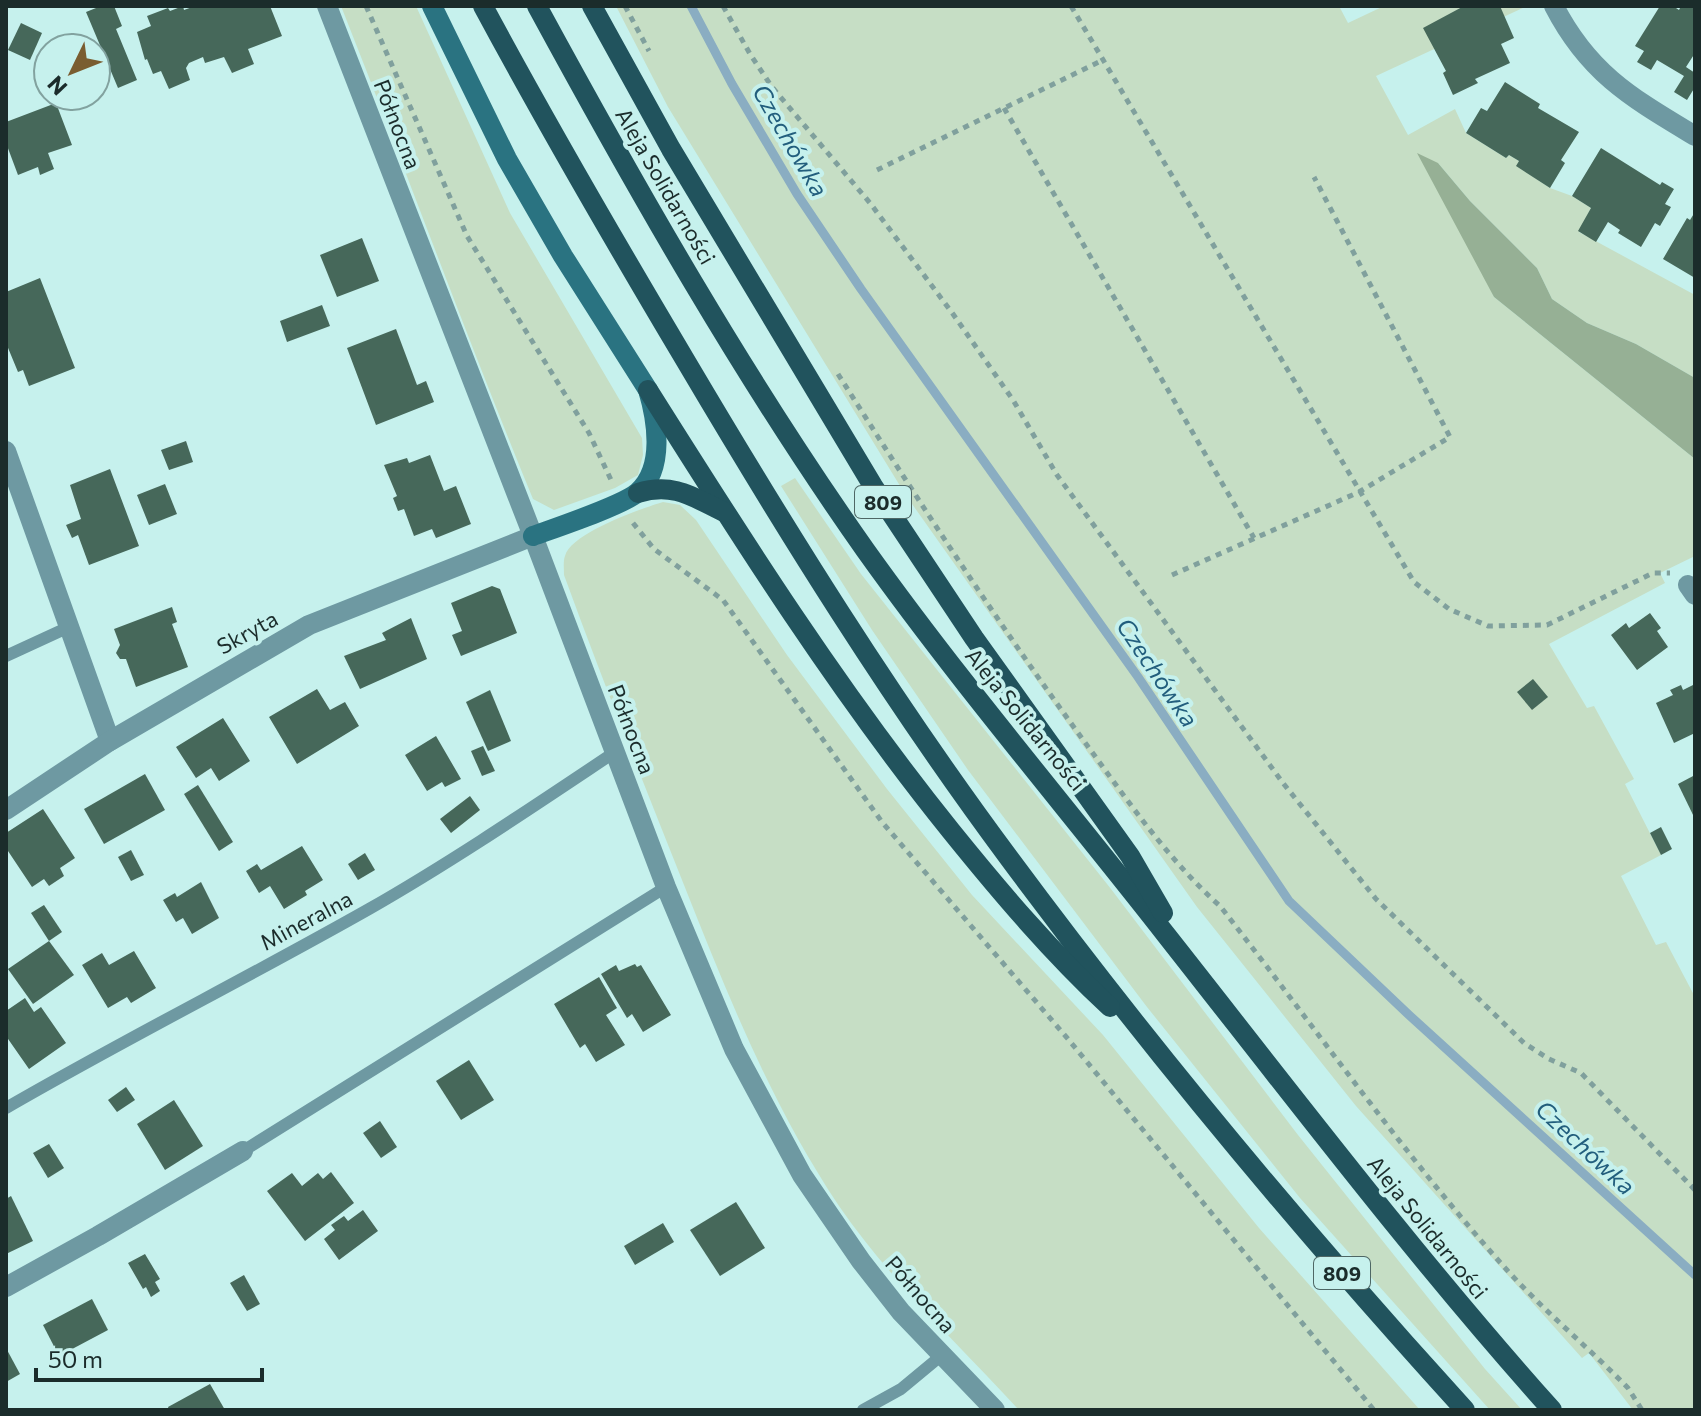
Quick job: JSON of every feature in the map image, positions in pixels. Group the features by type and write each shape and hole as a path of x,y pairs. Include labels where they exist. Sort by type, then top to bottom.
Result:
{"main road":[{"name":"809","path":"432,6 507,159 563,256 724,512 848,696 907,777 976,863 1064,964 1151,1045 1365,1299 1465,1410"},
{"path":"483,6 632,270 830,599 999,845 1151,1045"},
{"name":"Aleja Solidarności","path":"537,6 691,278 845,521 954,669 1419,1257 1552,1410"},
{"name":"809","path":"592,6 671,149 873,486 989,660 1130,856 1201,979"},
{"path":"630,497 651,472 656,451 655,412 648,390"},
{"path":"533,536 655,488 670,488 724,512"}],"street":[{"name":"Północna","path":"327,6 666,887 734,1049 802,1175 861,1261 901,1312 995,1410"},
{"path":"1554,6 1572,38 1598,70 1622,91 1695,136"},
{"path":"6,451 110,741"},
{"name":"Skryta","path":"6,810 110,741 309,625 533,536"},
{"path":"6,1287 243,1151"}],"lane":[{"path":"6,656 69,627"},
{"name":"Mineralna","path":"6,1108 117,1044 368,910 615,752"},
{"path":"243,1151 666,887"},
{"path":"863,1410 901,1389 942,1355"}],"path":[{"path":"366,6 467,236 630,497 627,515 654,549 723,600 882,822 1068,1039 1374,1410"},
{"path":"625,6 650,53"},
{"path":"723,6 772,87 870,203 953,314 1013,400 1057,475 1250,740 1376,899 1524,1043 1549,1059 1581,1073 1695,1190"},
{"path":"1071,6 1414,582 1449,609 1488,626 1547,625 1643,578"},
{"path":"877,170 1103,60"},
{"path":"1004,108 1254,538"},
{"path":"1172,575 1359,492 1450,437 1314,177"},
{"path":"836,370 914,495 1023,658 1118,786 1194,883 1220,906 1395,1137 1450,1203 1508,1271 1628,1388 1642,1410"}],"green space":[{"path":"341,6 416,6 510,213 642,438 643,455 638,475 615,488 554,510 533,499"},
{"path":"616,6 1339,6 1348,23 1384,6 1527,6 1376,76 1408,135 1455,109 1466,133 1506,158 1509,155 1519,161 1517,166 1550,188 1572,196 1591,208 1579,232 1695,295 1695,378 1636,344 1587,323 1552,299 1537,268 1470,201 1438,163 1494,297 1695,459 1695,556 1660,573 1665,583 1549,644 1587,708 1594,706 1634,779 1625,784 1661,855 1621,876 1656,945 1666,942 1695,997 1695,1410 1633,1410 1589,1353 1582,1358 1356,1106 1197,907 905,494 668,107"},
{"path":"1417,153 1438,163 1470,201 1537,268 1552,299 1587,323 1636,344 1695,378 1695,459 1494,297"},
{"path":"795,478 861,574 1111,889 1298,1135 1485,1369 1522,1410 1490,1410 1300,1198 1147,1007 968,770 872,630 781,486"},
{"path":"663,502 680,505 696,520 787,655 887,789 972,895 1103,1035 1259,1228 1420,1410 1019,1410 880,1260 815,1168 753,1050 717,968 564,575 565,556 580,539 608,523"}],"building":[{"path":"101,6 114,6 122,26 116,29 137,80 118,88 112,74 112,32 94,32 86,12"},
{"path":"183,6 184,10 195,6 270,6 282,36 248,49 254,64 232,73 224,57 205,63 203,57 189,63 186,68 190,80 169,89 161,71 153,74 145,60 137,32 151,26 147,16"},
{"path":"1464,6 1500,6 1514,38 1501,44 1510,63 1475,79 1478,83 1453,95 1443,73 1446,71 1423,28"},
{"path":"1660,6 1673,6 1679,10 1681,6 1690,6 1695,9 1695,53 1686,67 1695,73 1695,87 1687,100 1674,92 1684,76 1657,60 1651,70 1637,62 1644,51 1635,46"},
{"path":"21,23 40,32 32,32 30,60 8,50"},
{"path":"1505,82 1540,104 1538,108 1579,132 1561,160 1565,163 1550,188 1516,166 1519,161 1509,155 1506,158 1466,133 1481,108 1487,111"},
{"path":"32,112 59,112 72,145 48,153 54,169 40,175 38,167 18,175 6,143 6,122"},
{"path":"1601,148 1660,185 1662,182 1674,189 1665,204 1671,207 1660,226 1655,223 1641,247 1618,233 1620,230 1608,222 1596,242 1578,231 1591,208 1572,196"},
{"path":"1695,212 1695,278 1663,259 1687,218 1690,220"},
{"path":"362,238 379,281 337,297 320,255"},
{"path":"40,278 75,368 29,386 23,370 18,372 6,343 6,292"},
{"path":"322,305 330,326 287,342 280,321"},
{"path":"396,329 417,385 426,381 434,402 376,425 347,348"},
{"path":"186,441 193,462 169,470 161,450"},
{"path":"430,455 444,491 456,486 471,524 436,538 432,529 414,536 404,509 398,511 393,498 397,496 384,465 407,458 409,463"},
{"path":"110,469 139,546 89,565 78,535 72,538 66,525 81,519 70,485"},
{"path":"165,484 177,514 149,525 137,495"},
{"path":"492,586 500,589 517,633 461,656 452,635 462,631 451,603"},
{"path":"172,607 177,622 172,624 188,667 136,687 126,659 120,659 116,653 120,645 114,629"},
{"path":"1650,613 1661,628 1657,631 1668,647 1637,670 1611,635 1626,623 1629,628"},
{"path":"411,618 427,659 360,689 344,656 386,640 382,633"},
{"path":"1533,679 1548,697 1532,710 1517,692"},
{"path":"1695,684 1695,733 1674,743 1656,703 1673,695 1670,690 1681,685 1683,690"},
{"path":"317,689 330,710 345,702 359,726 297,764 269,717"},
{"path":"490,690 511,741 488,751 466,702"},
{"path":"223,718 250,761 219,781 211,768 196,778 176,747"},
{"path":"436,736 461,779 445,787 442,782 427,791 405,755"},
{"path":"483,746 495,771 482,776 471,751"},
{"path":"145,774 165,810 104,844 84,809"},
{"path":"1695,775 1695,819 1678,784"},
{"path":"198,785 233,842 219,851 184,794"},
{"path":"470,796 480,810 451,833 440,819"},
{"path":"43,809 75,858 60,868 64,876 49,886 44,879 32,887 6,848 6,833"},
{"path":"1661,827 1672,849 1661,855 1650,833"},
{"path":"302,846 323,880 305,891 307,895 284,909 270,886 259,893 246,871 257,864 261,870"},
{"path":"131,850 144,875 131,881 118,857"},
{"path":"365,853 375,870 358,880 348,864"},
{"path":"201,882 219,918 192,934 183,918 176,922 163,900 175,893 177,897"},
{"path":"44,905 62,932 49,941 31,913"},
{"path":"49,941 74,975 33,1004 8,969"},
{"path":"134,951 156,988 131,1003 127,997 108,1008 82,965 102,953 109,965"},
{"path":"635,964 637,967 641,965 671,1015 643,1032 632,1014 627,1018 601,974 616,965 619,971"},
{"path":"599,977 617,1008 606,1015 625,1045 596,1062 585,1044 580,1048 554,1004"},
{"path":"25,998 34,1012 41,1007 66,1043 29,1069 6,1036 6,1011"},
{"path":"469,1060 494,1100 461,1120 436,1081"},
{"path":"126,1087 135,1100 117,1112 108,1100"},
{"path":"174,1100 203,1146 165,1170 137,1124"},
{"path":"380,1121 397,1147 381,1158 363,1133"},
{"path":"49,1144 64,1168 48,1178 33,1153"},
{"path":"331,1172 354,1203 305,1241 267,1191 292,1173 302,1186 318,1173 323,1179"},
{"path":"11,1196 33,1241 6,1254 6,1199"},
{"path":"736,1202 765,1248 720,1276 690,1230"},
{"path":"363,1210 378,1231 339,1260 324,1239 335,1230 331,1225 344,1216 348,1221"},
{"path":"663,1223 674,1242 635,1265 624,1246"},
{"path":"145,1254 160,1279 155,1282 160,1291 151,1297 128,1263"},
{"path":"244,1275 260,1304 247,1311 230,1283"},
{"path":"92,1299 108,1330 59,1356 43,1325"},
{"path":"6,1348 20,1374 6,1382"},
{"path":"210,1384 225,1410 169,1410 168,1407"}],"waterway":[{"name":"Czechówka","path":"691,6 732,84 797,194 861,289 1138,677 1289,901 1409,1015 1695,1275"}]}
